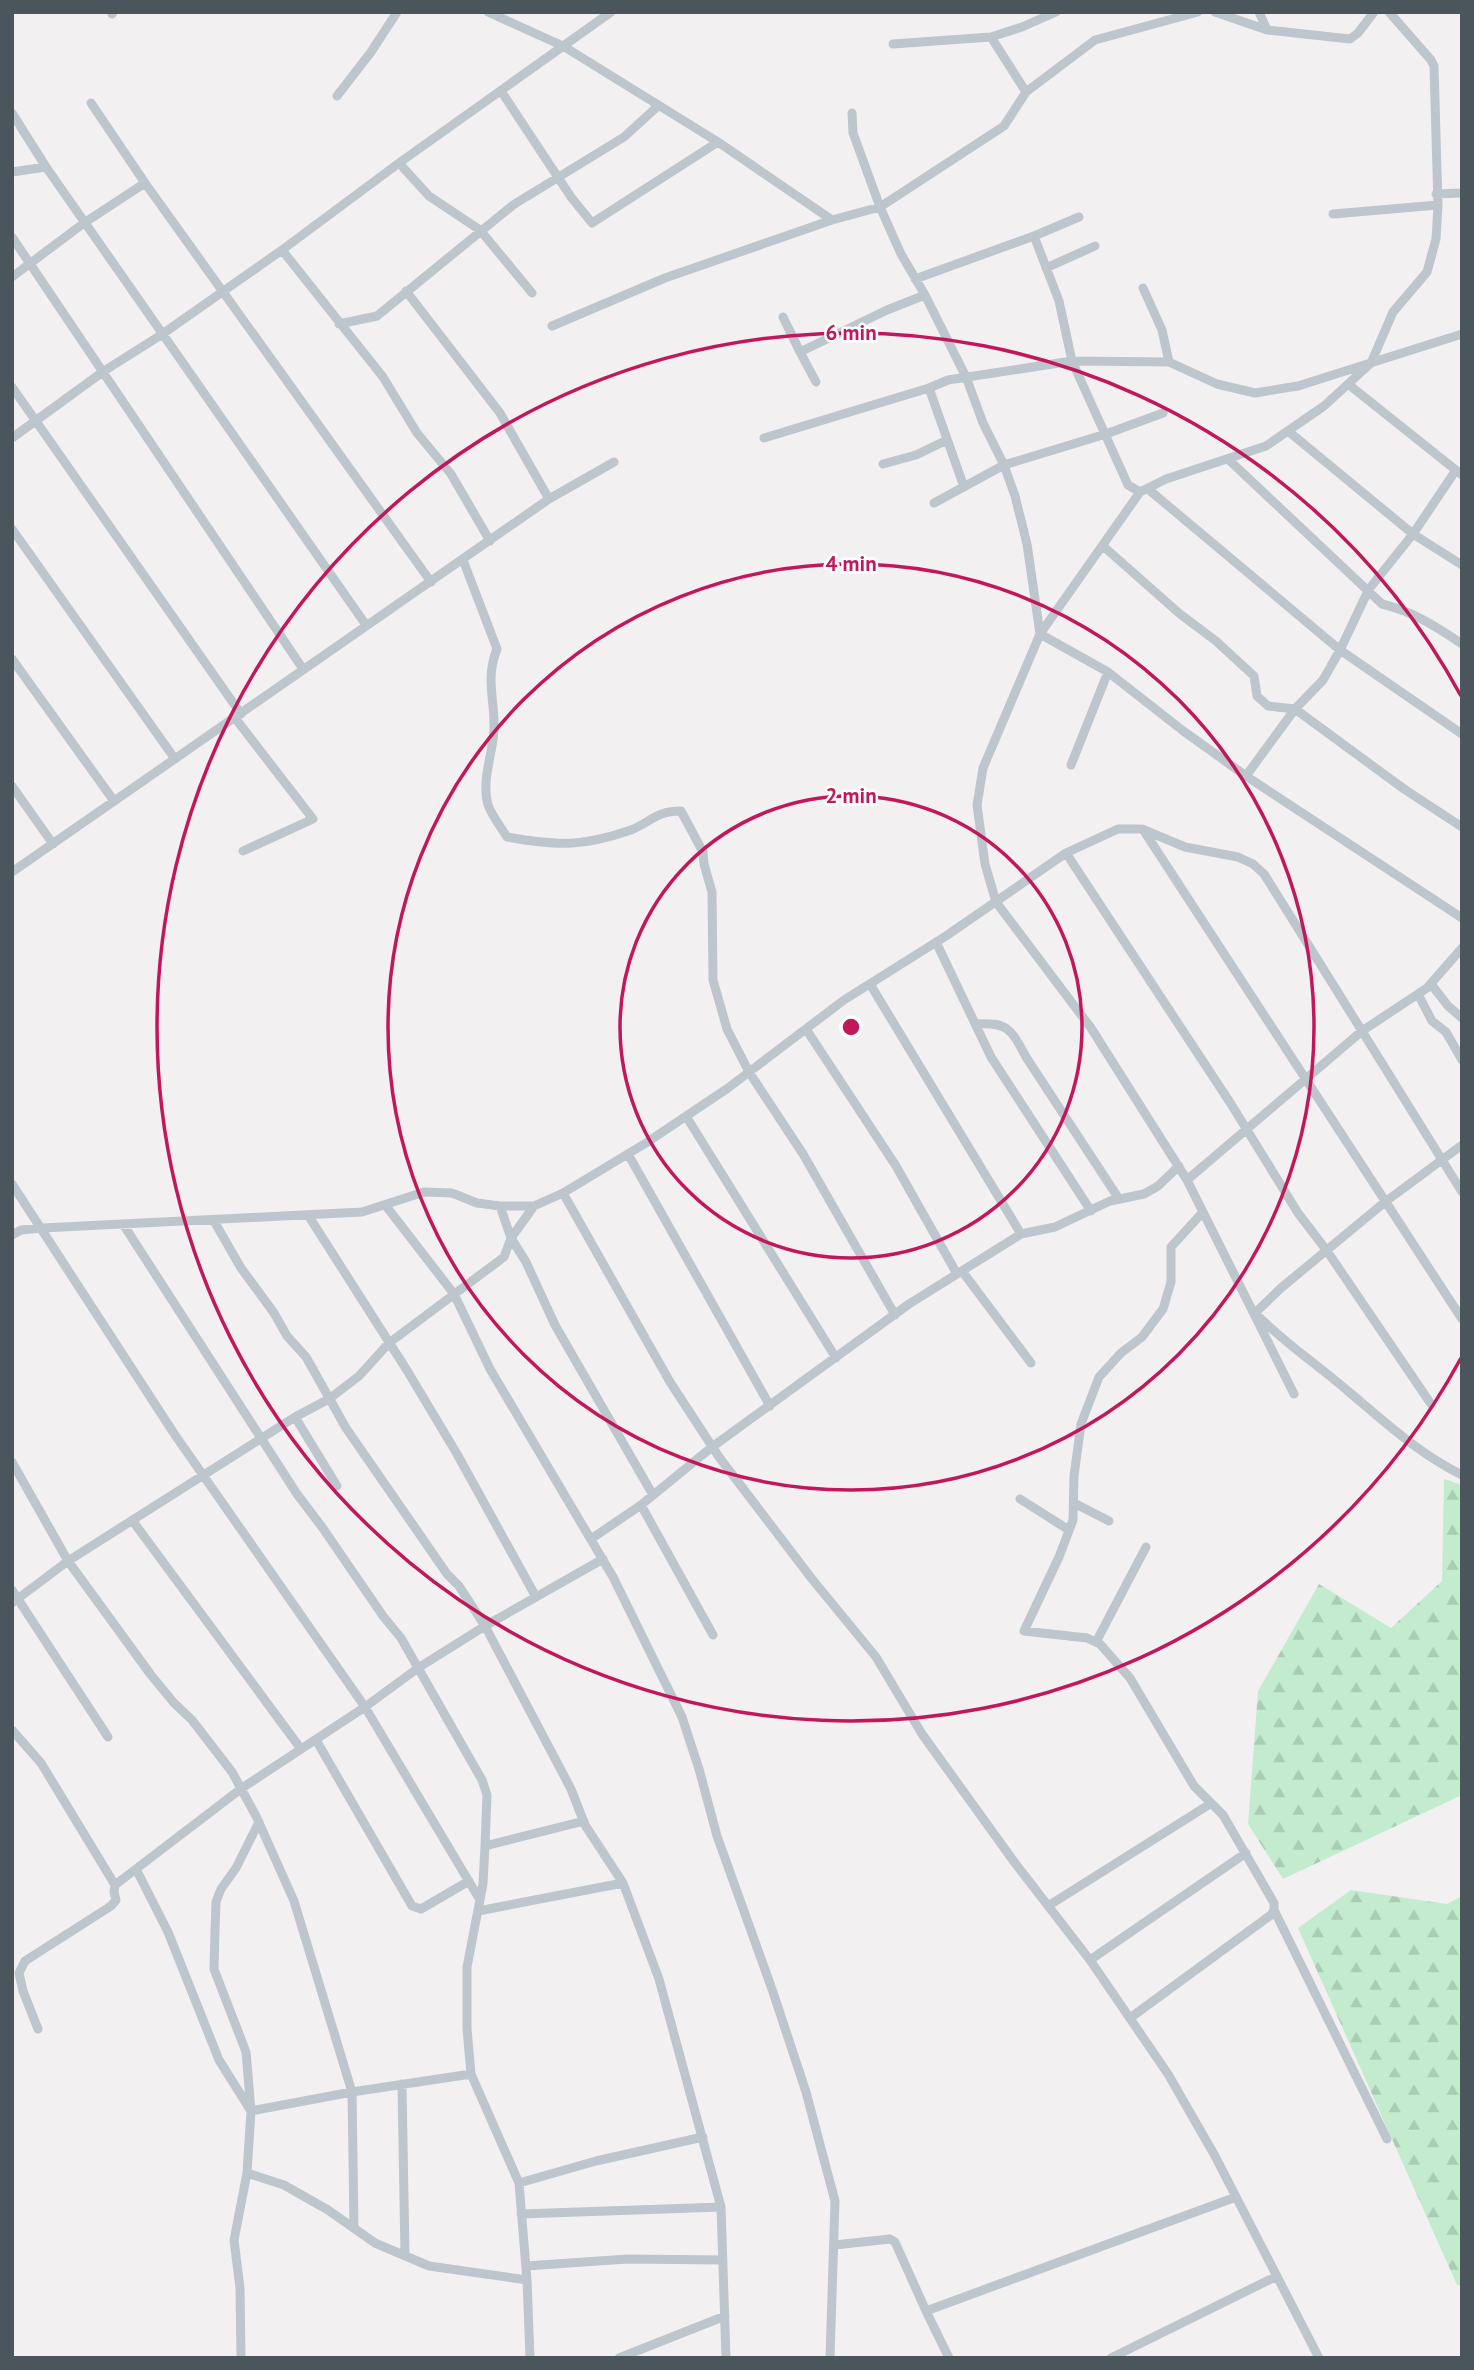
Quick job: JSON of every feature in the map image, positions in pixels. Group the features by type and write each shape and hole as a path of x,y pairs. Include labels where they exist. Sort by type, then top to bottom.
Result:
{"street":[{"path":"337,96 397,12"},
{"path":"488,12 563,46 718,142 832,220"},
{"path":"12,438 104,371 161,335 282,250 611,12"},
{"path":"893,44 991,37 1055,12"},
{"path":"552,326 664,278 832,220 880,207 1004,126 1026,92 1094,40 1198,12"},
{"path":"1215,12 1267,30 1350,39 1374,12"},
{"path":"1259,12 1267,30"},
{"path":"1294,1394 1179,1166 1091,1028 996,902 985,864 977,804 983,768 1040,634 1144,491 1166,479 1266,446 1324,406 1371,363 1393,312 1427,272 1436,239 1438,205 1434,66 1389,12"},
{"path":"991,37 1026,92"},
{"path":"501,91 592,223 718,142"},
{"path":"91,103 145,183 431,582"},
{"path":"339,324 377,316 513,205 624,137 657,106"},
{"path":"12,113 161,335 366,625"},
{"path":"852,113 853,133 880,207 901,254 966,377 983,423 1004,465 1027,544 1040,634"},
{"path":"399,163 429,196 480,230 532,293"},
{"path":"12,172 46,167"},
{"path":"12,277 84,223 145,183"},
{"path":"1436,194 1462,193"},
{"path":"1333,214 1438,205"},
{"path":"915,279 1079,217"},
{"path":"1034,236 1059,301 1072,360 1128,485 1144,491 1340,650 1462,734"},
{"path":"12,237 303,669"},
{"path":"1046,268 1095,246"},
{"path":"282,250 383,377 418,433 452,474 491,541"},
{"path":"1143,288 1162,330 1169,362"},
{"path":"406,291 500,413 549,499"},
{"path":"800,352 925,295"},
{"path":"783,317 816,382"},
{"path":"764,438 966,377 1072,360 1169,362 1217,384 1255,393 1298,386 1462,334"},
{"path":"1246,776 1295,709 1323,680 1369,589 1459,472 1348,384"},
{"path":"12,387 238,716 313,819 243,851"},
{"path":"929,388 964,487"},
{"path":"934,503 1004,465 1106,435 1163,413"},
{"path":"1288,431 1413,534 1462,565"},
{"path":"884,464 916,455 947,440"},
{"path":"1229,460 1382,604 1399,608 1434,625 1462,644"},
{"path":"12,872 549,499 614,462"},
{"path":"12,529 176,759"},
{"path":"1103,546 1254,676 1258,696 1268,706 1295,709 1462,828"},
{"path":"463,560 497,649 490,667 494,729 486,776 488,804 495,818 508,837 548,845 578,844 633,829 665,811 681,811 703,852 712,892 713,980 727,1028 749,1072 803,1154 895,1315"},
{"path":"1040,634 1108,672 1246,776 1462,918"},
{"path":"12,659 114,801"},
{"path":"1071,765 1108,672"},
{"path":"12,786 53,844"},
{"path":"12,1235 21,1230 42,1228 362,1212 424,1192 452,1193 477,1203 500,1206 534,1206 564,1193 686,1116 870,984 936,943 1066,853 1118,829 1142,829 1185,847 1238,857 1253,864 1264,874 1462,1192"},
{"path":"1142,829 1462,1319"},
{"path":"1066,853 1231,1104 1298,1213 1327,1251 1431,1405"},
{"path":"936,943 991,1057 1091,1211"},
{"path":"1187,1180 1362,1031 1431,984 1462,948"},
{"path":"870,984 1021,1234"},
{"path":"1431,984 1448,1006 1462,1017"},
{"path":"1418,994 1432,1021 1446,1032 1462,1060"},
{"path":"975,1024 992,1023 1005,1026 1014,1034 1026,1057 1119,1199"},
{"path":"806,1029 896,1166 959,1273 1031,1363"},
{"path":"686,1116 836,1358"},
{"path":"1255,1313 1281,1288 1385,1202 1462,1145"},
{"path":"628,1154 770,1406"},
{"path":"591,1539 640,1505 712,1447 895,1315 959,1273 1021,1234 1055,1227 1119,1199 1144,1194 1158,1186 1179,1166"},
{"path":"12,1184 202,1475 365,1707 480,1900"},
{"path":"564,1193 670,1382 712,1447 812,1579 876,1657 922,1734 1014,1863 1090,1960 1168,2074 1236,2197 1319,2358"},
{"path":"386,1206 454,1294 490,1369 603,1559 682,1717 721,1848 806,2092 835,2201 830,2358"},
{"path":"500,1206 511,1238 526,1262 555,1325 653,1495"},
{"path":"15,1601 68,1561 295,1417 329,1399 359,1376 389,1343 504,1257 511,1238 534,1206"},
{"path":"1203,1212 1171,1247 1171,1282 1163,1309 1142,1337 1121,1353 1099,1377 1082,1424 1074,1476 1073,1520 1059,1557 1024,1631 1087,1638 1096,1642 1130,1678 1194,1786 1223,1815 1246,1853 1273,1903 1274,1910 1387,2139"},
{"path":"308,1215 457,1454 536,1597"},
{"path":"214,1221 241,1268 274,1313 287,1336 306,1357 346,1428 485,1626 571,1789 584,1821 622,1883 659,1979 721,2207 726,2358"},
{"path":"123,1224 297,1494 401,1638 482,1780 487,1795 485,1846 480,1900 467,1967 467,2029 471,2074 519,2183 530,2358"},
{"path":"1255,1313 1275,1334 1405,1439 1443,1466 1462,1475"},
{"path":"295,1417 337,1486"},
{"path":"12,1462 68,1561 151,1675 192,1720 242,1788 259,1822 294,1901 352,2092 354,2228"},
{"path":"1020,1499 1069,1530"},
{"path":"1074,1503 1109,1521"},
{"path":"640,1505 713,1635"},
{"path":"132,1520 301,1749"},
{"path":"1096,1642 1146,1547"},
{"path":"115,1885 242,1788 365,1707 418,1668 485,1626 603,1559"},
{"path":"12,1590 15,1601 108,1737"},
{"path":"12,1730 41,1763 115,1885 116,1900 111,1906 25,1961 19,1973 38,2029"},
{"path":"316,1740 412,1906 421,1909 469,1881"},
{"path":"1048,1906 1210,1804"},
{"path":"485,1846 584,1821"},
{"path":"241,2358 240,2288 233,2240 247,2173 251,2111 246,2052 214,1969 215,1930 216,1902 221,1889 236,1868 259,1822"},
{"path":"1090,1960 1246,1853"},
{"path":"136,1868 168,1931 219,2060 251,2111"},
{"path":"478,1911 622,1883"},
{"path":"1130,2018 1271,1915 1274,1910"},
{"path":"251,2111 471,2074"},
{"path":"402,2084 405,2256"},
{"path":"519,2183 596,2161 703,2137"},
{"path":"247,2173 285,2185 375,2243 429,2266 527,2280"},
{"path":"926,2311 1236,2197"},
{"path":"522,2214 721,2207"},
{"path":"835,2245 890,2239 895,2242 949,2358"},
{"path":"526,2266 627,2259 723,2260"},
{"path":"1111,2358 1277,2276"},
{"path":"619,2358 726,2316"}],"green space":[{"path":"1444,1479 1462,1485 1462,1795 1283,1879 1248,1824 1258,1691 1319,1584 1391,1628 1442,1581"},
{"path":"1351,1890 1447,1904 1462,1896 1462,2286 1457,2285 1298,1928"}]}
